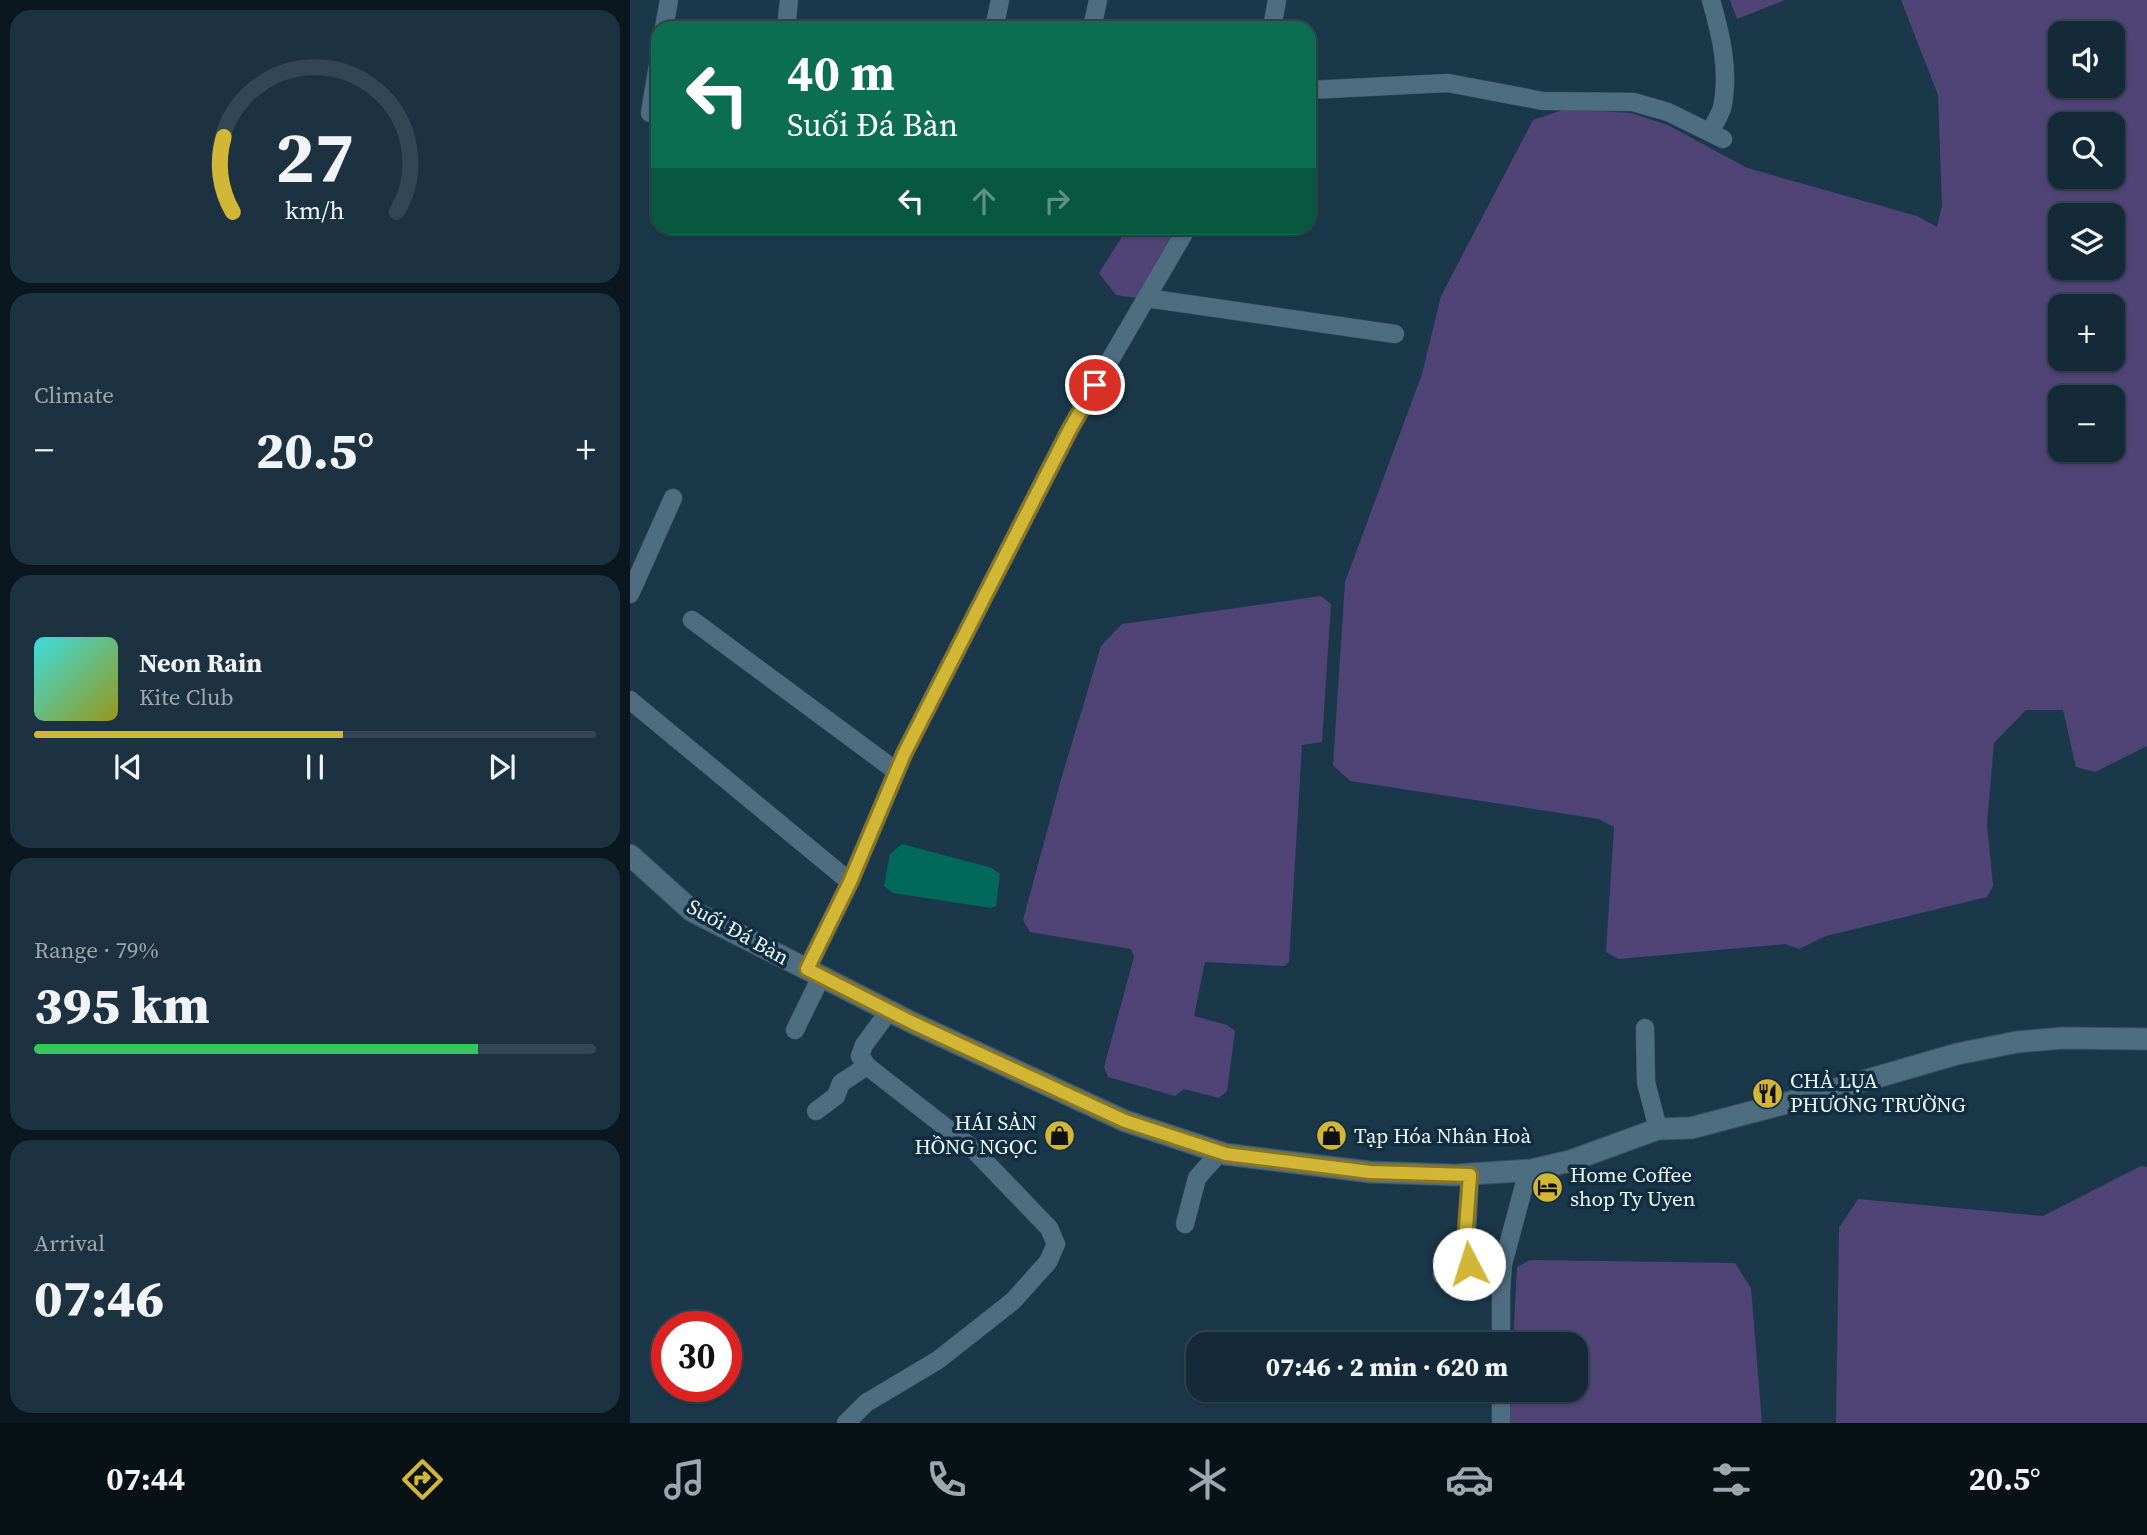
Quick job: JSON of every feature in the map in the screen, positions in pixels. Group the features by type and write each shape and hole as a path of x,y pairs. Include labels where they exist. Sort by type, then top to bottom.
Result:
{"street":[{"path":"665,21 669,0"},
{"path":"787,21 789,0"},
{"path":"996,21 1000,0"},
{"path":"1094,21 1098,0"},
{"path":"1273,21 1277,0"},
{"path":"1316,90 1448,83 1543,101 1633,102 1668,112 1716,136 1727,76 1711,0"},
{"path":"650,113 651,107"},
{"path":"794,1030 814,973 896,771 1070,429 1183,235"},
{"path":"1146,298 1395,334"},
{"path":"630,593 673,498"},
{"path":"692,620 896,771"},
{"path":"630,701 850,882"},
{"name":"Suối Đá Bàn","path":"630,855 692,911 889,1011 1125,1121 1220,1152 1370,1172 1470,1175 1532,1170 1570,1161 1658,1129 1691,1128 1957,1054 2017,1042 2063,1038 2147,1039"},
{"path":"846,1423 866,1403 938,1360 1013,1301 1048,1262 1056,1244 1049,1228 971,1147 867,1066 860,1056 864,1045 889,1011"},
{"path":"1645,1028 1646,1082 1658,1129"},
{"path":"816,1111 836,1096 841,1083 867,1066"},
{"path":"1185,1224 1197,1178 1220,1152"},
{"path":"1501,1332 1503,1264 1525,1182 1532,1170"},
{"path":"1442,1275 1466,1268 1469,1264 1466,1228 1470,1175"},
{"path":"1501,1402 1501,1420"}],"shaded area":[{"path":"1730,0 1785,0 1737,19"},
{"path":"1901,0 2147,0 2147,746 2095,772 2076,767 2063,710 2026,710 1994,743 1987,824 1993,886 1987,897 1826,936 1799,949 1785,944 1619,959 1606,952 1614,827 1599,819 1350,781 1333,765 1345,582 1422,374 1441,296 1533,120 1566,109 1631,113 1668,125 1747,168 1917,216 1937,227 1942,206 1938,95"},
{"path":"1123,235 1175,235 1137,298 1116,295 1099,273"},
{"path":"1321,596 1331,604 1322,742 1302,745 1289,962 1284,966 1205,962 1194,1016 1227,1025 1235,1031 1227,1091 1219,1098 1184,1089 1175,1096 1108,1077 1104,1067 1134,957 1131,949 1030,932 1023,920 1101,646 1122,624"},
{"path":"902,844 992,868 1000,874 996,906 991,908 893,893 884,886 890,854"},
{"path":"2141,1166 2147,1167 2147,1423 1836,1423 1839,1228 1858,1199 2043,1216"},
{"path":"1530,1260 1735,1263 1751,1288 1762,1423 1509,1423 1510,1402 1588,1402 1588,1332 1514,1332 1517,1267"}],"place":[{"name":"CHẢ LỤA PHƯƠNG TRƯỜNG","path":"1767,1093"},
{"name":"HÁI SẢN HỒNG NGỌC","path":"1060,1135"},
{"name":"Tạp Hóa Nhân Hoà","path":"1331,1136"},
{"name":"Home Coffee shop Ty Uyen","path":"1547,1187"}],"route":[{"path":"1095,385 904,754 850,882 807,969 913,1023 1125,1121 1226,1154 1370,1172 1470,1175 1466,1228 1469,1264"}]}
